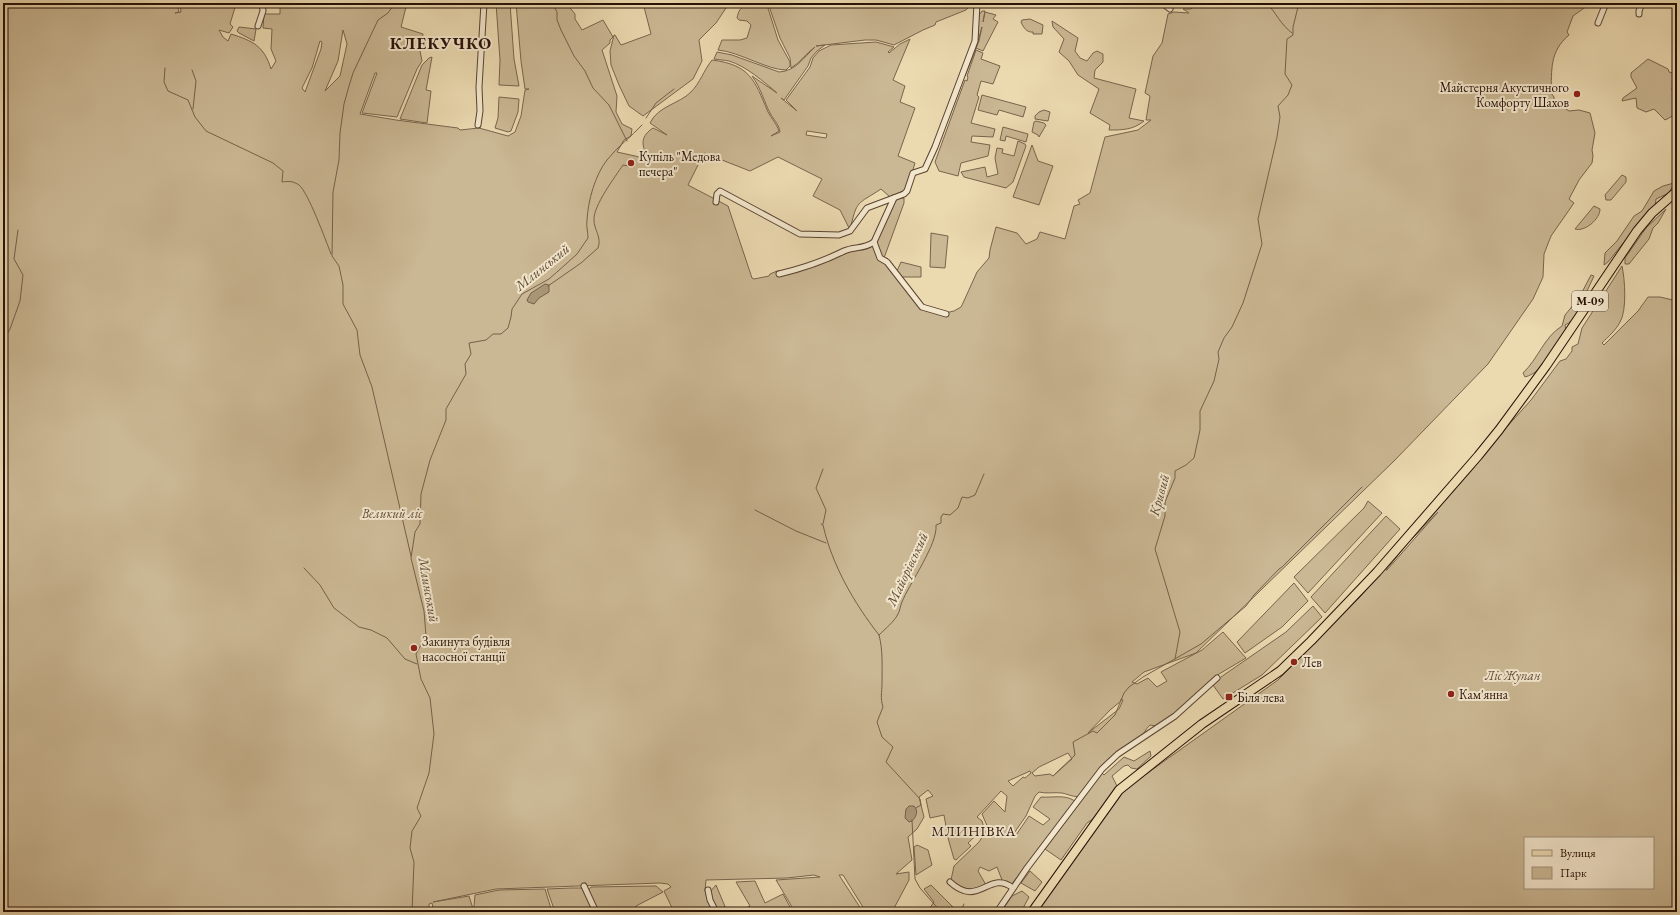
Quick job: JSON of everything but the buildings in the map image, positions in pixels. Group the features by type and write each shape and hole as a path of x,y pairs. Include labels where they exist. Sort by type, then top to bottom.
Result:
{"main road":[{"name":"М-09","path":"1032,912 1118,790 1202,724 1275,674 1301,652 1376,572 1478,456 1509,417 1553,356 1632,236 1652,213 1677,191"}],"street":[{"path":"258,26 263,10 262,3"},
{"path":"478,125 480,111 484,3"},
{"path":"716,202 717,194 720,191 800,234 839,235 850,231 867,208 906,192 914,173 925,169 935,147 975,41 978,3"},
{"path":"1162,3 1170,8"},
{"path":"1598,23 1606,3"},
{"path":"1639,14 1638,11 1642,3"},
{"path":"779,274 822,262 845,251 863,248 874,242 894,198"},
{"path":"874,242 880,258 887,262 922,307 946,314"},
{"path":"996,912 1065,817 1079,801 1094,778 1112,759 1175,716 1216,678"},
{"path":"950,882 960,890 970,893 1000,882 1008,883 1013,888"},
{"path":"584,886 596,912"},
{"path":"708,890 710,900 716,912"}],"green space":[{"name":"Великий ліс","path":"3,3 177,3 179,12 175,13 181,12 180,3 234,3 236,4 230,24 233,27 229,33 219,30 223,37 228,41 231,34 246,39 257,46 265,55 271,69 276,61 271,49 272,29 263,28 264,14 280,14 280,3 407,3 401,27 423,34 420,51 422,61 417,69 397,117 362,113 377,73 375,73 360,114 458,128 460,130 479,128 508,136 515,132 521,116 525,90 529,89 525,89 516,3 566,3 575,14 575,19 582,30 603,20 613,37 610,40 610,43 602,50 617,96 616,112 622,124 632,129 631,136 624,140 617,152 644,158 647,156 643,140 649,131 653,128 667,135 650,123 654,117 663,109 681,100 691,92 712,60 725,62 735,66 743,70 749,76 754,82 768,112 778,128 779,131 771,136 780,132 758,85 752,76 777,93 754,75 735,63 714,59 717,52 732,55 779,72 795,67 815,47 791,68 790,58 780,38 768,3 973,3 966,10 936,22 935,25 894,45 876,40 865,40 816,46 825,45 811,58 808,66 784,100 781,98 797,111 786,100 810,67 813,58 819,51 831,45 876,42 894,47 888,52 889,53 900,44 910,39 893,80 905,86 900,102 915,108 898,156 915,163 907,189 890,197 881,189 862,201 854,213 850,230 840,210 813,196 822,179 778,157 750,171 704,153 688,185 728,206 752,278 754,279 769,276 777,271 796,269 865,246 876,246 875,241 896,199 904,198 904,203 884,258 887,258 897,271 901,262 921,267 921,277 902,277 922,305 945,313 954,311 961,307 977,272 989,258 996,227 1017,233 1026,244 1037,239 1040,232 1065,239 1074,206 1080,204 1078,200 1090,193 1105,137 1138,130 1151,120 1146,120 1150,96 1145,93 1153,56 1162,43 1168,14 1174,12 1189,13 1183,9 1191,9 1197,3 1591,3 1573,16 1567,32 1569,35 1558,48 1553,62 1551,93 1554,97 1554,101 1569,111 1579,110 1590,113 1595,133 1592,150 1592,163 1579,180 1569,199 1574,203 1551,236 1544,254 1543,277 1533,299 1488,364 1394,461 1196,653 1144,672 1132,682 1137,684 1148,678 1157,687 1167,681 1161,672 1202,650 1223,632 1246,658 1219,674 1183,708 1156,726 1150,725 1140,738 1107,760 1108,763 1081,796 1039,792 1035,796 1026,816 1012,836 1014,838 1029,816 1043,825 1050,819 1033,807 1041,797 1063,797 1075,801 1011,885 1002,880 997,867 989,871 980,867 978,871 986,885 970,890 954,884 951,880 954,866 979,842 988,828 982,814 994,801 1005,812 1007,796 1001,791 977,817 982,821 984,828 968,843 971,846 956,860 954,859 948,838 944,815 930,818 926,799 933,796 928,790 919,797 924,817 917,829 908,837 912,860 896,874 909,872 909,880 892,912 866,912 843,875 839,875 863,912 795,912 776,880 820,877 814,875 787,878 706,880 705,891 713,912 674,912 664,891 671,887 668,884 660,883 496,889 433,902 469,896 474,912 434,912 432,903 429,904 429,912 3,912","holes":["343,30 347,44 340,76 325,91 338,61","320,41 322,42 321,49 305,92 302,88 312,68","807,131 827,134 826,138 806,135","1121,699 1123,700 1119,709 1088,733 1121,701","1068,753 1072,759 1053,776 1050,774 1035,776 1032,773 1039,767","1030,771 1031,773 1025,778 1023,777 1013,786 1008,781"]},
{"path":"496,3 510,3 514,59 519,86 499,85 500,60"},
{"path":"643,3 732,3 728,5 716,23 699,40 702,61 693,79 643,116 629,106 611,65 610,51 614,35 621,45 651,34"},
{"path":"757,3 766,3 767,5 778,40 790,62 790,66 786,70 770,67 726,51 718,50 722,40 740,40 747,38 751,25 747,21 739,20 737,18 738,13 744,6"},
{"path":"982,11 985,11 983,22 985,12 996,15 993,19 998,22 983,51 976,48 965,76 964,73 977,41 979,15"},
{"path":"1030,19 1043,25 1042,34 1033,34 1033,32 1029,32 1024,28 1021,22 1022,20"},
{"path":"1052,21 1078,38 1075,51 1080,58 1087,61 1093,53 1097,51 1103,54 1103,62 1095,70 1094,78 1136,89 1129,118 1144,121 1132,128 1123,130 1109,130 1110,125 1090,113 1099,89 1078,75 1069,61 1059,52 1064,39 1053,27"},
{"path":"239,27 256,29 254,41 239,33 237,31"},
{"path":"976,50 983,53 981,59 1000,66 993,84 981,81 977,95 979,97 971,123 995,129 993,137 972,136 971,142 990,145 988,156 961,163 958,176 939,171 935,162 965,80 967,81 967,76"},
{"path":"432,57 426,90 431,91 427,123 400,119 422,65"},
{"path":"1648,59 1668,69 1669,72 1677,74 1672,89 1677,100 1678,107 1674,115 1665,120 1654,109 1646,112 1637,108 1636,98 1622,101 1623,98 1637,88 1631,77 1631,73"},
{"path":"982,95 1026,107 1023,117 999,110 997,115 978,110"},
{"path":"499,97 519,99 518,112 511,131 508,132 495,128 498,118"},
{"path":"1044,110 1050,112 1048,121 1035,119 1035,116 1039,112"},
{"path":"1036,121 1046,125 1039,137 1032,132 1034,122"},
{"path":"1003,127 1028,134 1026,142 1006,136 1005,141 1000,140"},
{"path":"1018,141 1026,146 1013,182 1006,188 964,177 961,172 985,167 987,177 998,174 995,158 997,148 1003,149 1002,153 1014,156"},
{"path":"1032,145 1038,161 1053,166 1039,205 1013,197"},
{"path":"1622,175 1626,177 1626,182 1611,200 1606,200 1605,195"},
{"path":"1674,183 1669,193 1656,199 1655,207 1604,265 1605,253 1617,241 1634,216 1642,211 1654,191 1663,186"},
{"path":"1594,206 1600,209 1598,217 1595,221 1583,229 1575,229"},
{"path":"1666,209 1658,223 1653,228 1649,239 1629,264 1625,264 1625,258 1646,228"},
{"path":"931,233 948,236 945,268 930,267"},
{"name":"Ліс Жупан","path":"1622,266 1625,295 1624,310 1620,322 1616,328 1602,343 1604,345 1638,311 1648,297 1660,297 1677,301 1677,912 1037,912 1121,792 1278,680 1360,597 1472,470 1488,448 1531,400 1560,361 1566,359 1572,351 1572,347 1578,344 1582,328","holes":["1438,512 1387,570 1408,543"]},
{"path":"1591,275 1594,276 1587,291 1588,300 1582,303 1573,319 1565,325 1566,331 1548,358 1538,370 1525,377 1523,373 1550,336 1562,326 1565,315 1579,298"},
{"path":"1368,501 1382,513 1308,593 1294,577 1364,508"},
{"path":"1386,516 1400,529 1325,613 1311,597"},
{"path":"1294,583 1308,601 1282,627 1245,653 1237,642"},
{"path":"1313,606 1322,617 1262,675 1223,699 1213,685 1221,677 1286,632"},
{"path":"1150,751 1151,756 1137,769 1131,768 1128,765 1124,766 1112,776 1117,786 1093,819 1087,823 1061,860 1045,849 1102,773 1104,775 1124,757 1134,761"},
{"path":"917,845 928,850 932,865 916,875 914,847"},
{"path":"1030,871 1042,882 1035,891 1021,883"},
{"path":"755,881 765,903 783,894 790,907 782,912 738,912 750,906 736,882"},
{"path":"716,885 726,909 719,912 713,902 710,892"},
{"path":"931,885 953,907 947,912 927,912 934,902 924,889"},
{"path":"656,886 663,892 636,906 638,912 597,912 588,891 591,887"},
{"path":"582,888 595,912 555,912 547,889"},
{"path":"545,889 552,912 476,912 474,906 475,895 499,890"},
{"path":"1022,891 1029,897 1021,912 1001,912 1012,896"}],"shaded area":[{"path":"545,284 549,285 549,292 539,298 534,304 528,302 527,300 531,293"},
{"path":"909,806 914,806 917,812 912,821 909,822 905,818 906,809"}],"waterway":[{"path":"395,3 388,13 378,20 353,73 344,104 340,133 339,160 333,192 332,256 339,266 343,285 343,304 357,330 360,355 372,387 411,556"},
{"path":"552,3 557,12 557,20 561,30 574,56 585,71 593,88 609,105 627,141"},
{"path":"1267,3 1292,33"},
{"name":"Кривий","path":"1175,659 1180,632 1155,549 1165,516 1165,502 1175,478 1175,471 1186,465 1194,458 1200,430 1200,411 1214,381 1219,359 1218,352 1243,303 1262,244 1258,219 1277,137 1280,117 1278,106 1288,95 1292,85 1285,74 1287,39 1293,35 1293,27 1299,3"},
{"path":"165,68 164,82 168,91 188,100 195,117 206,131 273,163 283,171 282,182 287,181 295,183 303,189 312,206 331,254"},
{"path":"192,70 196,81 193,109"},
{"name":"Млинський","path":"646,118 656,103 674,89"},
{"name":"Млинський","path":"412,912 414,862 410,848 412,831 421,816 417,808 429,773 434,734 430,698 421,679 416,654 426,636 424,611 411,558 415,532 420,524 421,494 430,460 446,420 446,409 466,374 465,364 471,354 469,343 486,340 493,334 501,334 508,328 512,309 522,294 549,279 577,254 588,238 587,222 589,205 593,188 599,173 611,155 642,125"},
{"name":"Млинський","path":"631,163 629,162 631,165"},
{"name":"Млинський","path":"548,286 581,263 598,248 599,240 594,224 597,207 623,165 629,166 635,164"},
{"path":"3,341 10,329 20,301 23,275 14,259 18,230"},
{"path":"823,469 816,488 826,510 823,524"},
{"name":"Майорівський","path":"916,808 921,805 920,799 886,762 893,747 882,737 877,722 883,707 881,698 882,653 879,635 892,623 899,613 901,604 933,543 936,525 941,523 941,517 943,514 950,515 958,508 962,497 968,498 975,495 984,474"},
{"path":"1053,776 1075,755 1073,742 1093,731 1097,733 1115,715 1124,693 1129,687 1143,677 1201,644 1246,606 1254,595 1279,569 1362,487"},
{"path":"755,510 796,531 826,543"},
{"path":"821,524 823,525 832,555 845,583 861,610 879,635"},
{"path":"304,568 320,585 334,608 359,627 371,630 387,638 405,659 417,664"},
{"name":"Майорівський","path":"912,820 915,879 920,888 941,912"},
{"path":"960,912 964,904"}],"place":[{"name":"Майстерня Акустичного Комфорту Шахов","path":"1577,94"},
{"name":"Купіль \"Медова печера\"","path":"631,163"},
{"name":"Закинута будівля насосної станції","path":"414,648"},
{"name":"Лев","path":"1294,662"},
{"name":"Кам'янна","path":"1451,694"},
{"name":"Бiля лева","path":"1229,697"}],"district":[{"name":"КЛЕКУЧКО","path":"441,43"},
{"name":"МЛИНІВКА","path":"974,831"}]}
